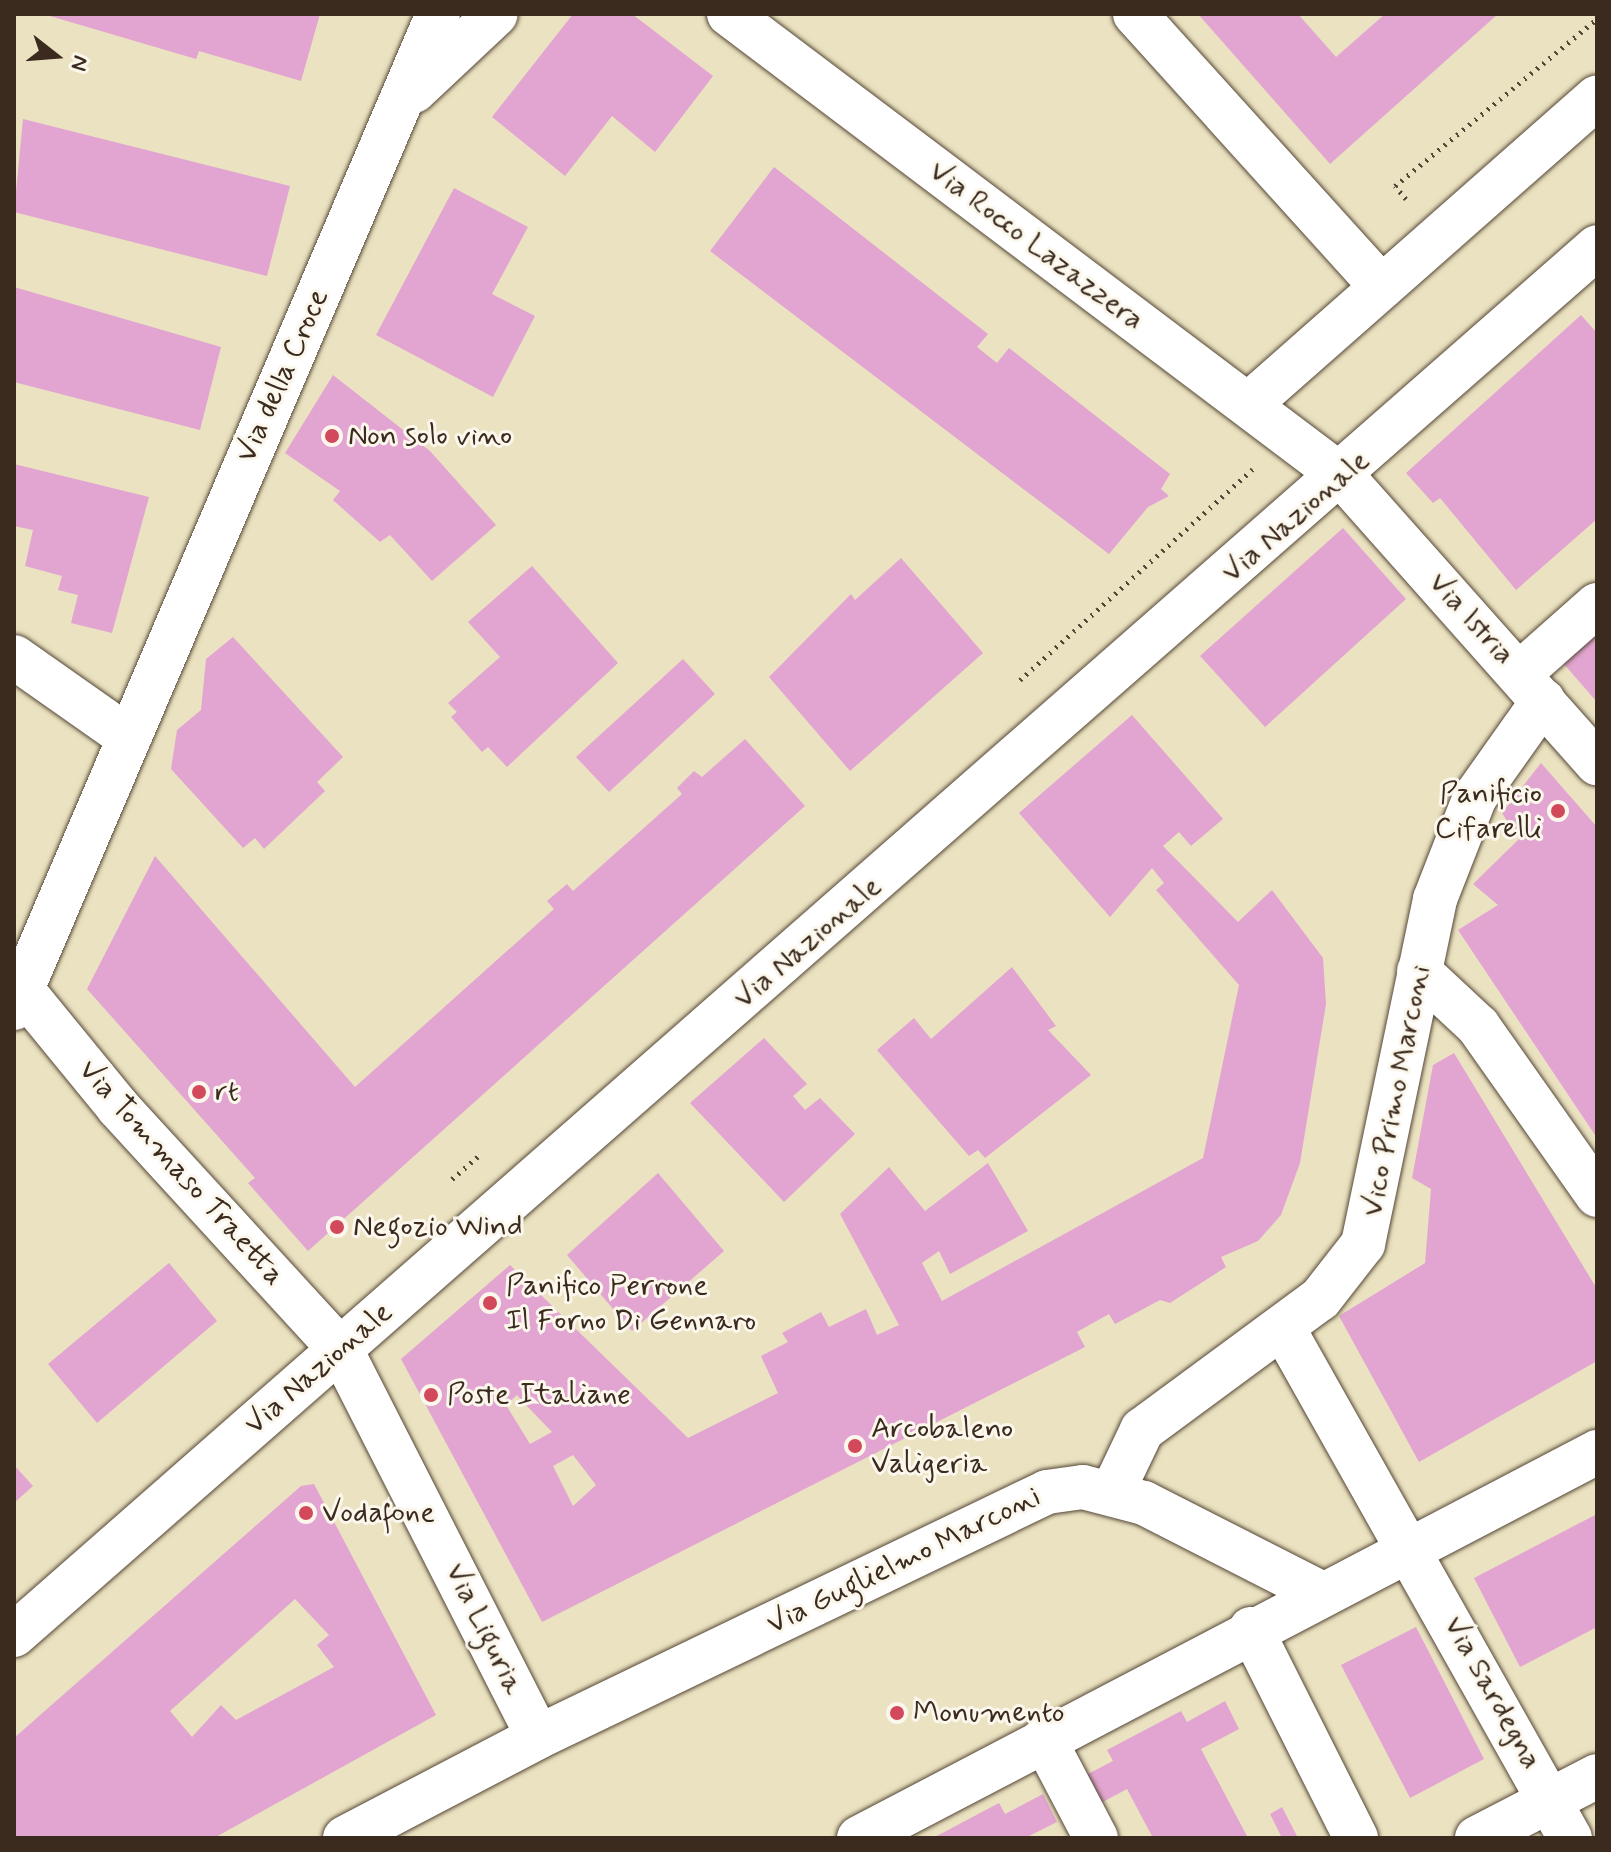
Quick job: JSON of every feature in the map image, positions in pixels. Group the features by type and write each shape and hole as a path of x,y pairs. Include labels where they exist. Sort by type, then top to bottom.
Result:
{"street":[{"name":"Via della Croce","path":"19,1000 128,737 409,95 438,14"},
{"path":"409,95 496,14"},
{"name":"Via Rocco Lazazzera","path":"729,14 1343,477"},
{"path":"1135,14 1382,287"},
{"path":"1248,405 1597,97"},
{"name":"Via Nazionale","path":"14,1635 1593,259"},
{"name":"Via Istria","path":"1343,477 1597,763"},
{"name":"Vico Primo Marconi","path":"1112,1493 1142,1430 1283,1328 1336,1284 1372,1228 1435,899 1475,797 1531,688 1597,605"},
{"path":"14,657 128,737"},
{"path":"1419,971 1478,1026 1597,1195"},
{"name":"Via Tommaso Traetta","path":"19,1000 341,1350"},
{"name":"Via Sardegna","path":"1283,1328 1413,1548 1570,1838"},
{"name":"Via Liguria","path":"341,1350 538,1737"},
{"path":"868,1836 1251,1629 1597,1452"},
{"name":"Via Guglielmo Marconi","path":"345,1838 538,1737 1047,1492 1112,1493 1176,1515 1321,1593"},
{"path":"1251,1629 1356,1838"},
{"path":"1044,1739 1096,1838"},
{"path":"1477,1838 1597,1776"}],"path":[{"path":"1395,186 1597,19"}],"building":[{"path":"43,14 320,14 301,81 199,51 196,59"},
{"path":"573,14 632,14 713,76 655,152 612,116 565,176 492,117"},
{"path":"1198,14 1298,14 1336,57 1385,14 1498,14 1330,164"},
{"path":"23,119 290,186 267,276 14,212"},
{"path":"774,167 988,334 977,347 997,363 1009,348 1170,474 1161,489 1169,496 1148,507 1109,554 710,251"},
{"path":"454,188 528,227 492,294 535,316 493,397 376,335"},
{"path":"14,287 221,347 200,430 14,382"},
{"path":"1581,315 1597,333 1597,519 1516,590 1440,498 1433,503 1406,473"},
{"path":"333,375 430,451 496,525 432,581 390,535 380,542 333,500 340,491 285,453"},
{"path":"14,464 149,497 112,633 71,623 78,595 58,590 62,576 25,566 33,530 14,526"},
{"path":"1343,528 1406,599 1265,727 1200,656"},
{"path":"901,558 983,653 850,771 769,677 851,594 855,600"},
{"path":"532,566 618,663 507,767 488,747 482,752 451,717 457,712 448,703 500,657 468,622"},
{"path":"1597,633 1597,702 1563,663"},
{"path":"233,637 343,757 317,782 325,791 264,849 255,838 243,848 171,769 177,730 201,710 206,659"},
{"path":"683,659 715,694 609,792 576,757"},
{"path":"1132,715 1223,819 1191,846 1179,832 1163,846 1238,922 1272,890 1323,958 1326,1004 1300,1163 1281,1215 1258,1241 1221,1257 1226,1267 1170,1303 1160,1300 1115,1324 1109,1314 1077,1332 1085,1347 542,1622 401,1359 510,1265 688,1438 778,1393 761,1356 788,1342 782,1333 821,1312 829,1327 866,1309 877,1335 899,1325 840,1214 889,1167 925,1211 988,1163 1028,1231 950,1274 939,1251 922,1263 942,1301 1203,1158 1239,985 1156,890 1164,883 1152,868 1110,917 1019,813","holes":["517,1395 524,1403 552,1432 530,1444 506,1405","573,1455 596,1485 573,1506 553,1466"]},
{"path":"745,739 805,806 308,1251 248,1183 255,1178 87,989 155,856 355,1087 554,909 547,901 567,884 573,891 682,794 677,788 694,771 702,777"},
{"path":"1541,763 1597,827 1597,1138 1458,930 1498,905 1473,884 1519,839 1502,813"},
{"path":"1012,967 1056,1026 1048,1030 1091,1075 985,1158 978,1150 969,1156 877,1050 914,1018 931,1039"},
{"path":"764,1038 807,1084 793,1096 805,1110 820,1098 855,1134 784,1202 690,1103"},
{"path":"1454,1053 1597,1289 1597,1361 1419,1462 1339,1316 1425,1263 1431,1189 1412,1178 1433,1065"},
{"path":"658,1173 724,1251 632,1331 567,1255"},
{"path":"169,1263 217,1321 97,1423 48,1364"},
{"path":"14,1465 33,1486 14,1503"},
{"path":"314,1484 436,1715 214,1838 14,1838 14,1738 301,1486","holes":["295,1599 329,1635 317,1645 334,1667 236,1720 221,1705 192,1737 170,1711"]},
{"path":"1597,1514 1597,1627 1520,1667 1474,1578"},
{"path":"1416,1627 1484,1759 1410,1798 1341,1665"},
{"path":"1225,1701 1239,1729 1201,1749 1248,1838 1153,1838 1127,1789 1099,1804 1084,1776 1113,1761 1107,1750 1181,1711 1187,1722"},
{"path":"1043,1794 1057,1822 1025,1838 933,1838 999,1803 1005,1814"},
{"path":"1282,1807 1298,1838 1282,1838 1270,1814"}],"place":[{"name":"Non solo vino","path":"332,436"},
{"name":"Panificio Cifarelli","path":"1558,811"},
{"name":"rt","path":"199,1092"},
{"name":"Negozio Wind","path":"337,1227"},
{"name":"Panifico Perrone Il Forno Di Gennaro","path":"490,1303"},
{"name":"Poste Italiane","path":"431,1395"},
{"name":"Arcobaleno Valigeria","path":"855,1446"},
{"name":"Vodafone","path":"306,1513"},
{"name":"Monumento","path":"897,1713"}]}
